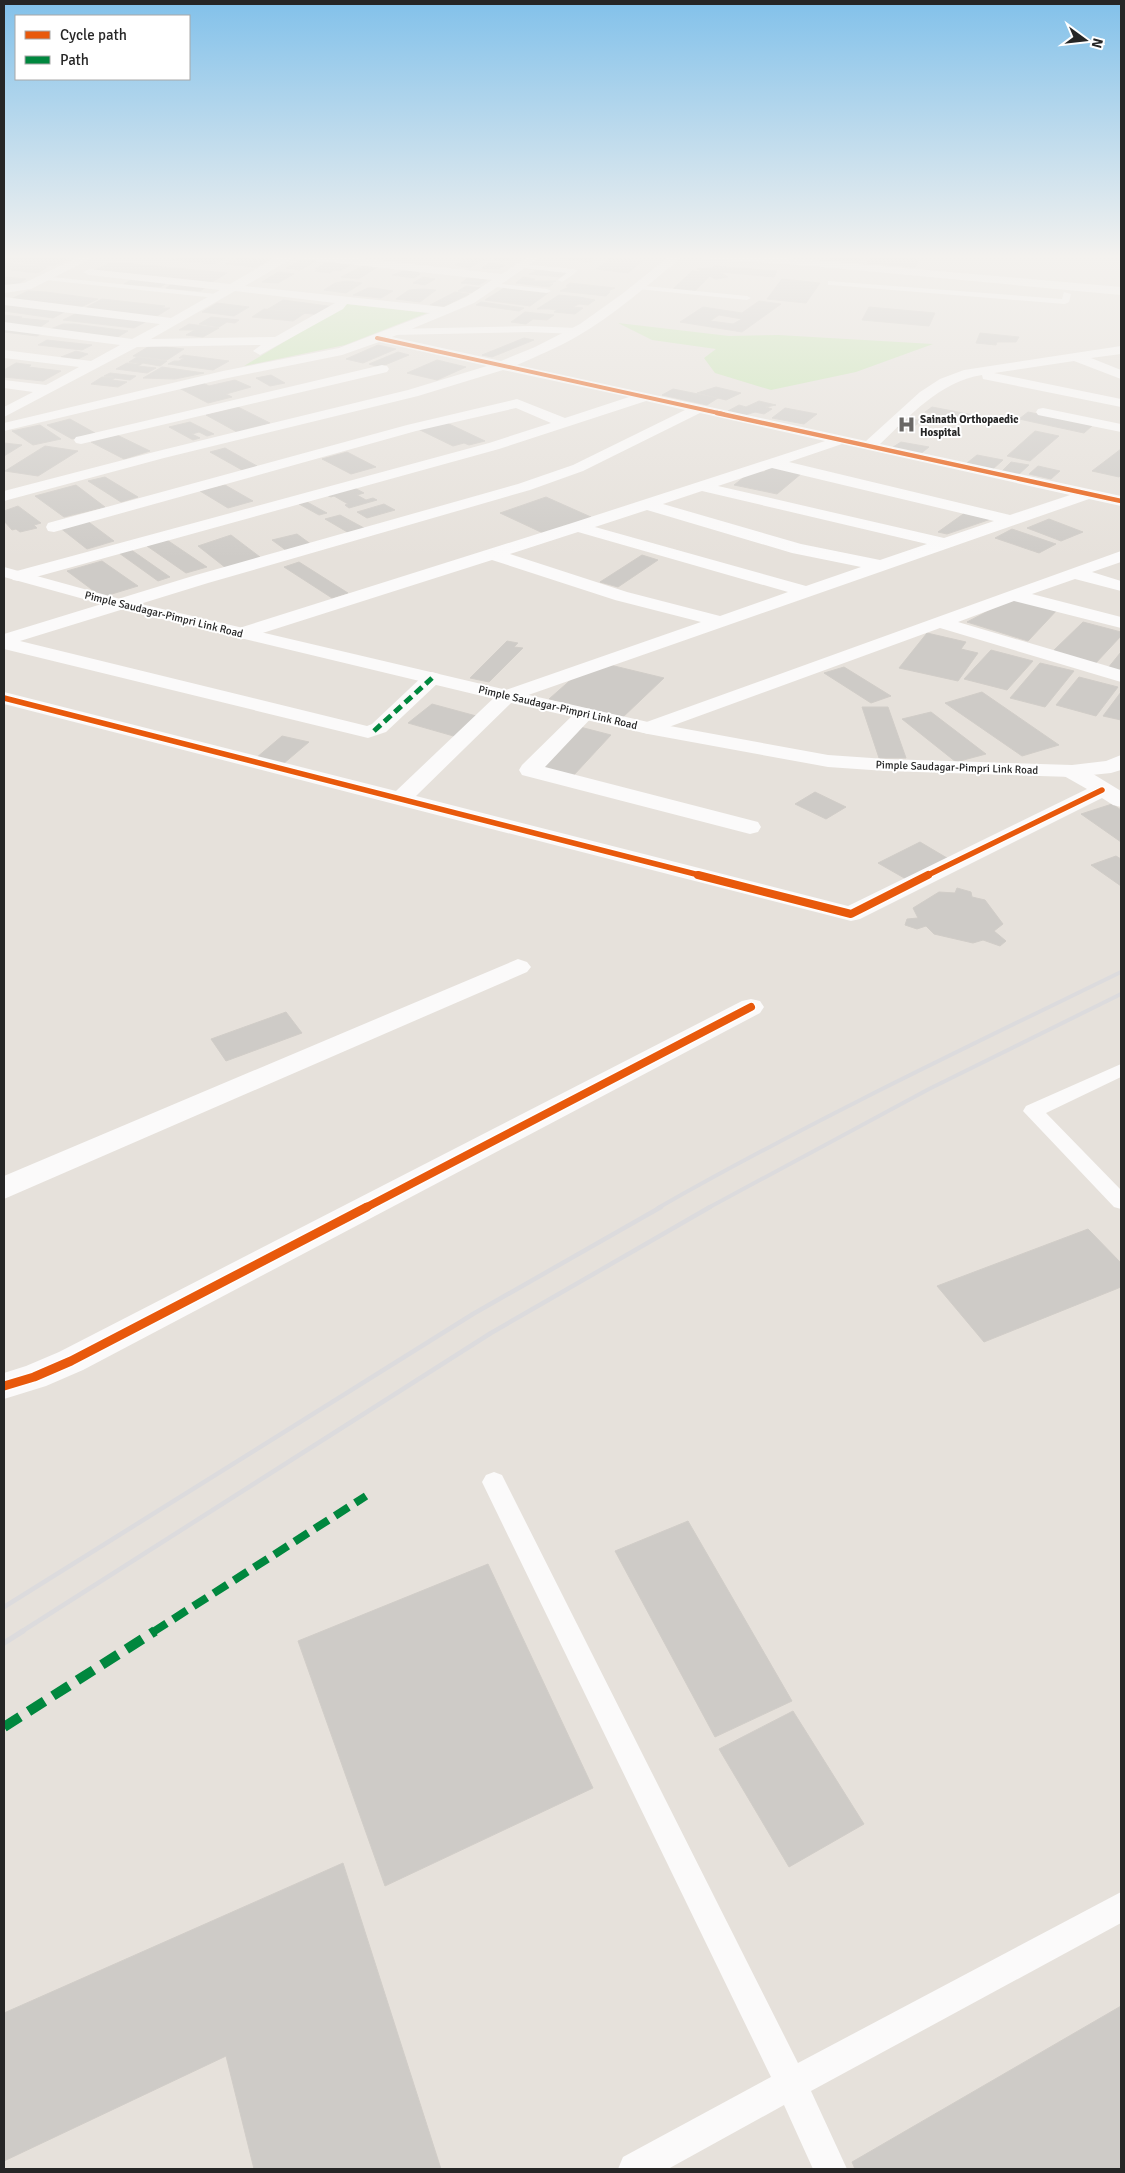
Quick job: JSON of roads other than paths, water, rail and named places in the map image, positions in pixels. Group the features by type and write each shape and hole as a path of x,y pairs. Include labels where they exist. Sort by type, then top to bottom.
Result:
{"street":[{"path":"15,355 90,365"},
{"path":"4,413 108,355"},
{"path":"228,374 255,355"},
{"path":"4,427 228,374 323,355"},
{"path":"327,355 399,372"},
{"path":"453,355 1121,501"},
{"path":"4,496 37,486 446,385 524,355"},
{"path":"869,446 925,395 945,382 970,373 1079,355"},
{"path":"1074,356 1121,375"},
{"path":"81,440 382,369"},
{"path":"970,373 1121,403"},
{"path":"228,374 253,384 273,395"},
{"path":"418,378 446,385"},
{"path":"60,382 86,384"},
{"path":"4,384 45,389"},
{"path":"4,589 18,576 494,446 644,398"},
{"path":"4,402 18,404"},
{"path":"54,526 412,428 517,403 564,423"},
{"path":"4,642 120,604 524,487 578,468 697,409"},
{"path":"1043,412 1121,428"},
{"path":"243,633 578,527 841,440"},
{"path":"772,463 1010,520"},
{"path":"12,478 37,486"},
{"path":"699,486 944,543"},
{"path":"401,799 508,696 878,565 1086,494"},
{"path":"645,504 798,549 878,565"},
{"path":"578,527 804,591"},
{"path":"492,554 621,596 718,621"},
{"path":"648,728 1121,556"},
{"path":"1075,573 1121,586"},
{"name":"Pimple Saudagar-Pimpri Link Road","path":"18,576 120,604 585,714 648,728 828,760 886,765 1072,772 1118,766"},
{"path":"1013,595 1121,623"},
{"path":"938,622 1121,676"},
{"path":"4,642 368,732 379,728 432,678"},
{"path":"4,698 851,914 1062,808 1112,795"},
{"path":"585,714 530,770 750,827"},
{"path":"1072,772 1112,795"},
{"path":"4,1188 518,967"},
{"path":"4,1386 34,1377 71,1361 751,1007"}],"lane":[{"path":"1121,1070 1033,1110 1121,1202"},
{"path":"494,1482 791,2084 830,2169"},
{"path":"635,2169 1121,1907"}],"railway":[{"path":"658,1208 830,1116 1121,972"},
{"path":"708,1208 929,1089 1121,994"},
{"path":"4,1607 473,1314 661,1207"},
{"path":"21,1632 491,1333 710,1207"},
{"path":"4,1643 23,1631"}],"place":[{"name":"Sainath Orthopaedic Hospital","path":"906,425"}]}
